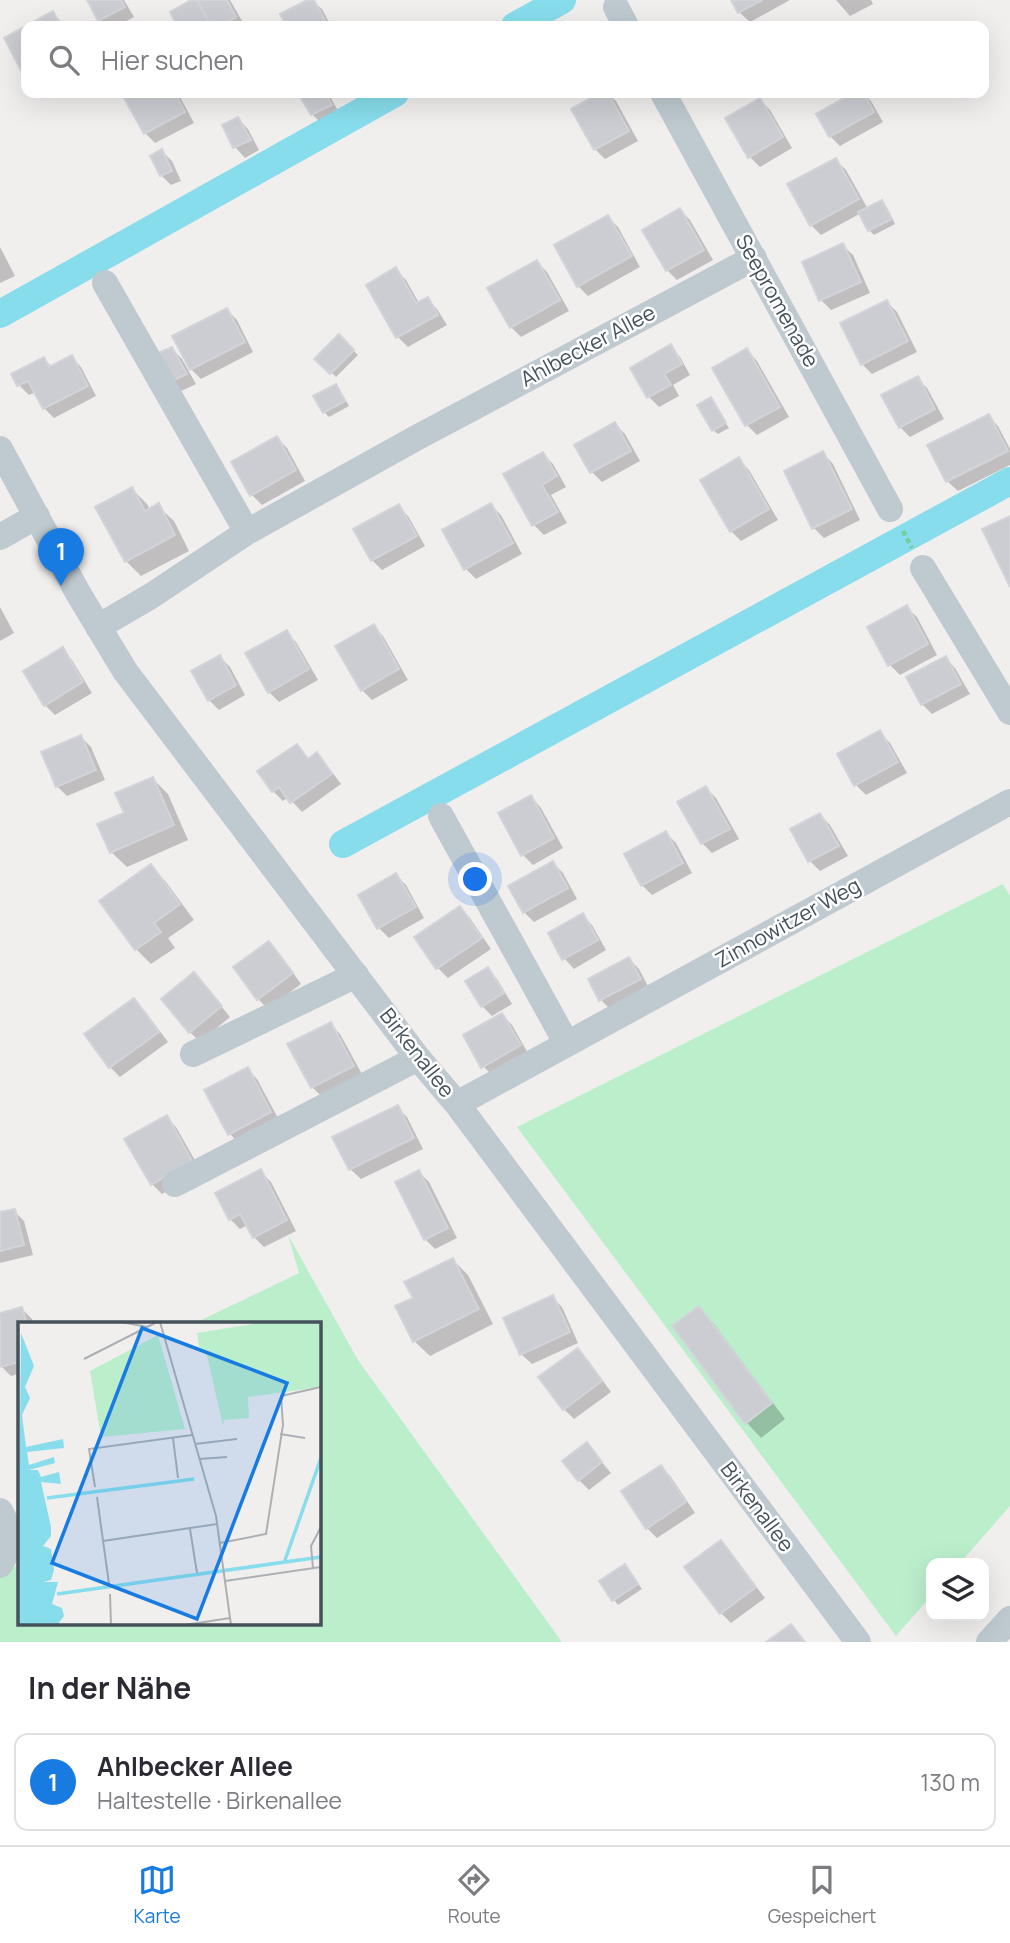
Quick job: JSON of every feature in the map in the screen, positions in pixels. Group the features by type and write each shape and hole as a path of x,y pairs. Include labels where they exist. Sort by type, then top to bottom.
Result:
{"street":[{"name":"Seepromenade","path":"666,98 890,509"},
{"name":"Ahlbecker Allee","path":"97,627 151,596 247,532 418,437 754,258"},
{"path":"105,282 247,532"},
{"name":"Birkenallee","path":"0,449 97,627 125,671 418,1058 457,1104 859,1642"},
{"path":"0,537 37,516"},
{"path":"923,568 1010,712"},
{"name":"Zinnowitzer Weg","path":"457,1104 1010,802"},
{"path":"441,816 567,1044"},
{"path":"193,1055 356,975"},
{"path":"175,1184 418,1058"},
{"path":"0,1511 8,1525 10,1548 0,1566"},
{"path":"989,1642 1010,1619"}],"path":[{"path":"890,509 923,568"}],"green space":[{"path":"1003,884 1010,896 1010,1506 964,1558 926,1558 926,1602 896,1636 517,1127"},
{"path":"288,1235 358,1360 562,1642 0,1642 0,1574 18,1565 18,1624 320,1624 320,1322 197,1322 299,1273"}],"building":[{"path":"87,0 121,0 125,7 98,21"},
{"path":"191,0 197,0 208,21 174,21 170,12"},
{"path":"197,0 227,0 236,17 228,21 208,21"},
{"path":"307,0 314,0 325,21 284,21 280,14"},
{"path":"731,0 762,0 738,13"},
{"path":"53,11 58,21 35,21"},
{"path":"21,29 21,70 4,38"},
{"path":"124,98 178,98 185,112 144,134"},
{"path":"301,98 328,98 332,105 311,115"},
{"path":"591,98 611,98 629,131 594,150 571,109"},
{"path":"760,98 783,137 748,158 725,118"},
{"path":"844,98 867,98 874,112 829,137 816,114"},
{"path":"238,117 251,140 233,148 222,125"},
{"path":"162,149 172,171 160,176 150,156"},
{"path":"836,158 859,199 810,226 787,184"},
{"path":"882,200 892,219 868,231 858,212"},
{"path":"680,208 704,250 666,271 642,230"},
{"path":"608,215 632,256 577,287 554,245"},
{"path":"843,243 861,282 819,301 802,262"},
{"path":"537,260 560,300 510,328 487,288"},
{"path":"396,267 416,303 428,297 438,315 396,338 366,285"},
{"path":"887,300 908,341 861,365 840,323"},
{"path":"227,308 245,342 190,370 172,336"},
{"path":"339,334 354,350 330,374 314,359"},
{"path":"671,344 682,364 664,374 671,385 647,398 630,368"},
{"path":"172,347 187,374 167,383 151,356"},
{"path":"747,348 780,407 745,426 712,368"},
{"path":"72,355 88,386 43,409 28,381 17,386 11,374 44,357 49,367"},
{"path":"918,376 935,409 899,428 881,395"},
{"path":"336,384 345,401 323,413 313,396"},
{"path":"711,397 726,423 712,431 697,405"},
{"path":"989,414 1008,451 946,482 927,445"},
{"path":"615,422 631,451 590,473 574,445"},
{"path":"277,436 296,470 250,496 231,462"},
{"path":"823,451 852,509 812,529 784,471"},
{"path":"543,452 557,476 542,485 558,512 532,526 503,474"},
{"path":"739,457 769,509 730,532 700,480"},
{"path":"132,487 145,511 159,503 175,535 125,562 95,507"},
{"path":"491,503 513,543 464,570 442,530"},
{"path":"399,504 417,536 371,561 353,529"},
{"path":"1010,516 1010,587 982,529"},
{"path":"907,605 928,644 888,666 867,627"},
{"path":"374,624 399,669 361,691 335,646"},
{"path":"287,630 309,669 268,693 245,653"},
{"path":"63,647 83,682 44,706 23,671"},
{"path":"220,655 236,685 208,701 191,671"},
{"path":"946,656 961,684 921,705 906,677"},
{"path":"880,730 898,762 854,786 837,754"},
{"path":"81,735 96,770 56,787 41,752"},
{"path":"297,744 308,759 317,752 332,774 290,803 279,787 272,792 257,771"},
{"path":"153,777 174,825 110,853 97,824 124,813 115,793"},
{"path":"706,786 730,829 701,844 677,802"},
{"path":"531,795 554,838 521,856 498,813"},
{"path":"820,813 839,846 808,862 790,829"},
{"path":"666,831 683,863 641,886 624,854"},
{"path":"553,861 568,888 523,913 508,886"},
{"path":"151,864 180,904 154,923 161,932 135,950 99,901"},
{"path":"396,873 416,907 377,929 358,895"},
{"path":"460,906 482,938 436,969 414,937"},
{"path":"583,913 598,940 562,960 548,933"},
{"path":"269,941 293,973 257,1000 233,967"},
{"path":"629,957 641,979 599,1001 588,979"},
{"path":"488,967 504,993 481,1007 465,981"},
{"path":"194,972 222,1006 189,1033 161,999"},
{"path":"134,998 159,1032 109,1068 84,1034"},
{"path":"502,1013 521,1045 481,1068 463,1035"},
{"path":"331,1022 354,1066 311,1088 287,1044"},
{"path":"248,1067 271,1112 228,1135 204,1090"},
{"path":"398,1105 414,1138 349,1170 332,1137"},
{"path":"167,1115 192,1161 151,1185 124,1139"},
{"path":"261,1169 287,1220 253,1238 240,1214 229,1220 215,1193"},
{"path":"419,1170 448,1228 424,1240 395,1182"},
{"path":"15,1209 24,1245 0,1251 0,1212"},
{"path":"453,1258 479,1309 413,1342 395,1306 413,1298 404,1282"},
{"path":"553,1295 570,1332 520,1355 503,1318"},
{"path":"699,1306 772,1403 745,1424 672,1326"},
{"path":"22,1307 26,1322 18,1322 18,1362 0,1367 0,1313"},
{"path":"578,1348 602,1381 563,1410 538,1377"},
{"path":"587,1442 602,1462 578,1481 562,1461"},
{"path":"661,1465 686,1502 646,1529 621,1491"},
{"path":"721,1540 756,1587 720,1614 684,1567"},
{"path":"625,1564 638,1584 612,1601 599,1581"},
{"path":"791,1624 805,1642 766,1642"}],"waterway":[{"path":"524,21 562,0"},
{"path":"0,314 386,98"},
{"path":"343,844 1010,481"}],"place":[{"name":"Ahlbecker Allee","path":"61,586"}]}
